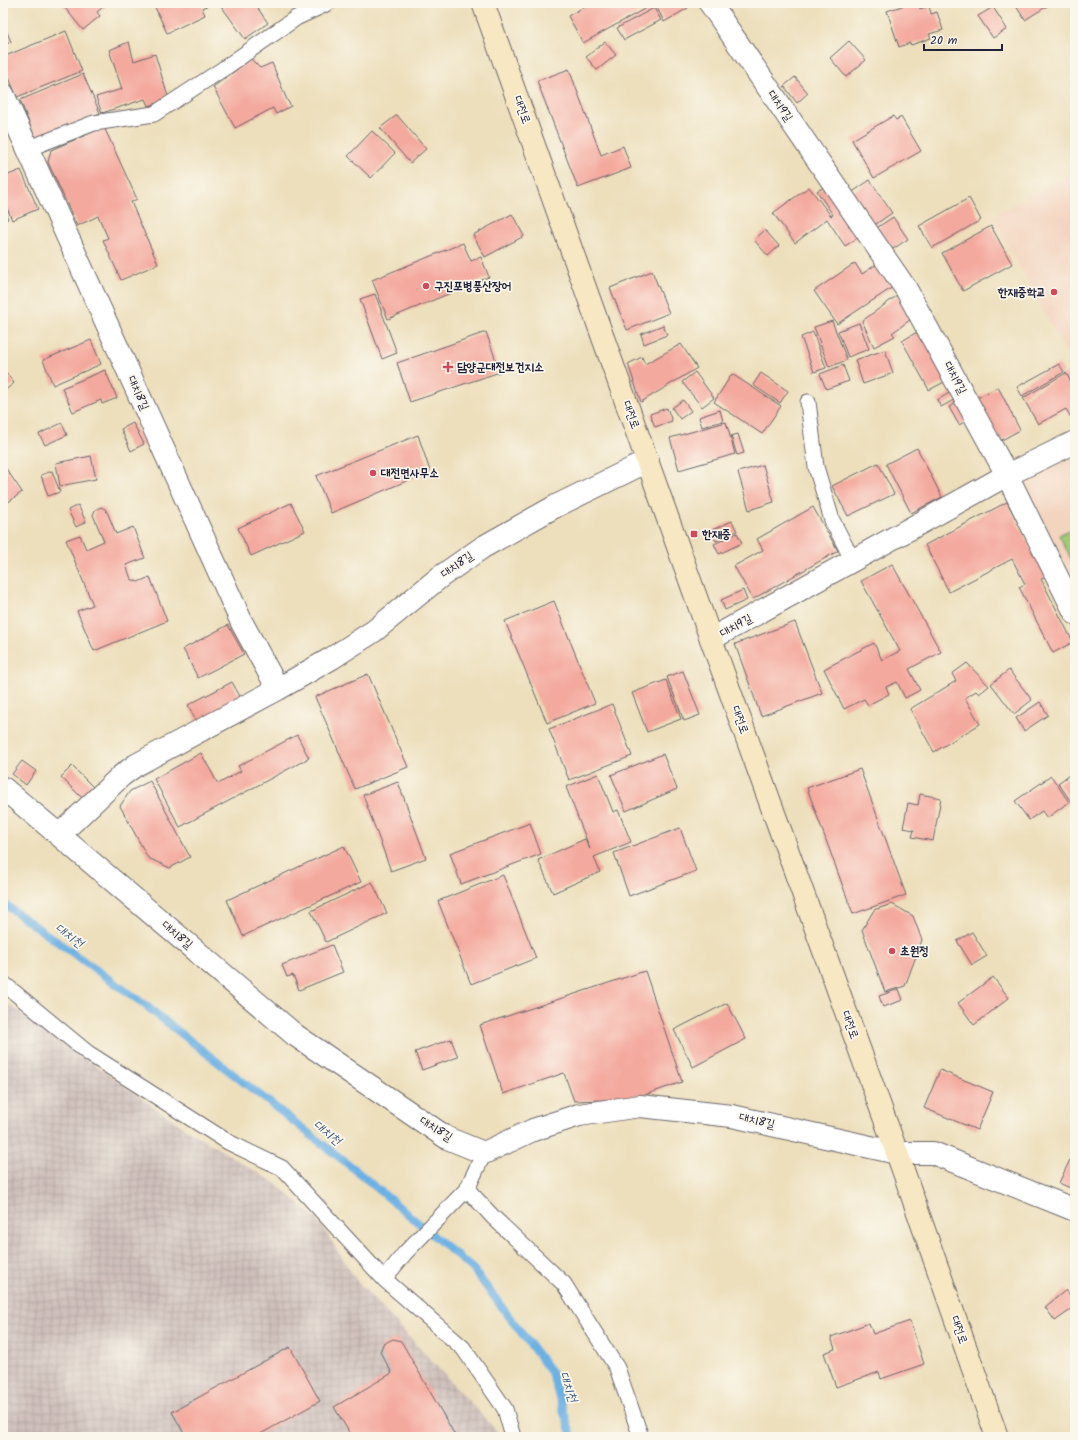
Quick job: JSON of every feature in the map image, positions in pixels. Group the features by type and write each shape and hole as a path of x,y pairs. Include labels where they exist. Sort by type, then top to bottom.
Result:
{"street":[{"name":"대전로","path":"483,3 711,640 897,1153 997,1437"},
{"name":"대치9길","path":"710,3 906,289 1007,475 711,640"},
{"name":"대치8길","path":"3,94 242,623 278,689"},
{"path":"1075,442 1007,475 1075,613"},
{"name":"대치8길","path":"59,835 121,776 136,765 278,689 332,658 374,631 440,577 483,547 556,506 648,461"},
{"name":"대치8길","path":"3,788 295,1035 447,1138 484,1153 533,1130 579,1115 640,1106 732,1116 897,1153 933,1153 1075,1210"}],"lane":[{"path":"27,149 94,123 154,114 226,67 296,18 328,3"},
{"path":"808,402 816,467 832,520 853,561"},
{"path":"3,983 88,1053 228,1142 282,1168 384,1279 463,1348 505,1409 513,1437"},
{"path":"384,1279 404,1253 468,1189 484,1153"},
{"path":"468,1189 493,1216 564,1284 617,1368 641,1437"}],"shaded area":[{"name":"한재중학교","path":"1075,172 1075,369 992,216"},
{"path":"1075,451 1075,584 1022,477"},
{"path":"3,1000 186,1129 275,1183 318,1220 357,1281 497,1431 499,1437 3,1437"}],"green space":[{"path":"1075,527 1075,567 1059,535"}],"building":[{"path":"61,3 108,3 97,12 100,16 83,30"},
{"path":"153,3 213,3 202,8 205,15 167,33"},
{"path":"219,3 254,3 268,23 245,39"},
{"path":"591,3 655,3 583,43 568,16"},
{"path":"655,3 685,3 688,8 664,22"},
{"path":"911,3 918,3 920,9 929,6 931,14 937,12 943,30 929,34 931,38 911,45 910,43 899,47 887,11"},
{"path":"1014,3 1052,3 1025,20"},
{"path":"993,7 1007,29 993,38 978,16"},
{"path":"654,8 661,20 624,40 617,28"},
{"path":"3,22 11,42 3,45"},
{"path":"66,31 82,71 17,97 3,63 3,57"},
{"path":"849,41 866,60 846,77 830,58"},
{"path":"129,42 134,61 155,54 169,100 148,106 145,99 102,113 96,97 122,89 109,50"},
{"path":"605,42 616,55 597,70 586,57"},
{"path":"251,59 260,68 272,63 287,100 291,106 276,114 273,108 235,128 213,87"},
{"path":"569,69 601,155 623,146 631,168 578,188 537,81"},
{"path":"83,74 100,113 36,140 20,100"},
{"path":"795,77 808,93 797,103 784,86"},
{"path":"397,115 426,149 410,163 380,128"},
{"path":"893,116 896,120 901,117 921,151 874,178 852,140"},
{"path":"104,127 137,199 131,202 158,264 121,280 103,240 108,238 98,216 77,226 48,162 51,150"},
{"path":"372,131 395,153 371,178 348,156"},
{"path":"21,170 38,209 12,220 3,198 3,177"},
{"path":"870,180 892,213 873,226 851,193"},
{"path":"828,185 862,235 845,246 827,219 795,243 773,213 809,187 831,216 833,215 817,191"},
{"path":"969,198 981,220 932,248 919,226"},
{"path":"3,208 8,219 3,221"},
{"path":"512,214 524,236 485,257 473,235"},
{"path":"893,217 908,239 887,253 872,231"},
{"path":"991,226 1012,264 963,291 942,253"},
{"path":"765,230 779,246 768,256 754,240"},
{"path":"463,243 471,261 481,257 489,277 388,319 372,280"},
{"path":"855,263 862,274 877,264 893,287 837,324 814,291"},
{"path":"652,271 669,313 627,330 610,288"},
{"path":"375,294 397,353 382,359 360,299"},
{"path":"898,295 914,317 892,333 895,336 874,347 862,321"},
{"path":"832,321 847,360 829,367 814,327"},
{"path":"859,323 869,349 848,357 838,331"},
{"path":"663,325 667,335 644,344 641,334"},
{"path":"922,329 950,379 929,390 902,341"},
{"name":"담양군대전보건지소","path":"486,332 500,372 410,402 397,363"},
{"path":"813,332 826,368 814,372 801,337"},
{"path":"91,340 101,364 53,385 43,360"},
{"path":"681,344 697,368 641,402 628,364 642,357 645,364"},
{"path":"885,350 893,373 863,384 855,360"},
{"path":"1059,364 1064,372 1022,396 1017,387"},
{"path":"843,365 849,381 826,389 820,374"},
{"path":"3,369 14,383 3,392"},
{"path":"105,370 117,398 102,404 101,400 73,412 62,388"},
{"path":"695,372 714,398 702,407 682,382"},
{"path":"761,373 788,391 780,403 753,385"},
{"path":"1066,373 1075,389 1075,414 1070,416 1066,409 1038,424 1023,398"},
{"path":"732,374 781,406 762,434 714,402"},
{"path":"998,387 1020,430 1000,441 977,398"},
{"path":"953,391 957,398 941,407 937,400"},
{"path":"683,400 691,411 680,419 672,408"},
{"path":"960,401 970,419 959,425 949,407"},
{"path":"667,408 672,421 655,427 650,414"},
{"path":"720,410 723,421 702,427 699,417"},
{"path":"726,422 735,454 679,470 670,438"},
{"path":"62,423 67,435 45,445 39,434"},
{"path":"133,423 144,444 131,451 121,429"},
{"path":"738,434 744,453 737,455 731,436"},
{"name":"대전면사무소","path":"418,435 430,471 331,513 316,476"},
{"path":"917,448 942,497 911,513 886,464"},
{"path":"91,456 96,479 60,486 56,463"},
{"path":"878,463 894,494 848,516 832,486"},
{"path":"3,464 22,492 3,506"},
{"path":"763,465 774,502 749,510 738,472"},
{"path":"52,471 60,492 48,496 41,475"},
{"path":"1007,502 1046,577 1041,579 1073,642 1053,653 1019,587 1025,584 1012,559 949,592 925,545"},
{"path":"291,503 305,531 251,556 238,528"},
{"path":"78,505 86,522 76,527 68,510"},
{"path":"101,507 105,509 108,514 116,534 133,527 145,558 126,565 131,579 138,582 150,577 167,621 94,651 77,611 93,605 66,540 80,535 86,549 104,541 93,515 95,510"},
{"path":"813,507 838,551 753,599 734,566 763,550 757,539"},
{"path":"732,521 737,531 716,541 710,531"},
{"path":"737,533 742,543 719,554 714,544"},
{"path":"892,564 941,652 909,669 920,690 905,698 897,682 886,687 889,694 868,705 864,699 844,709 824,669 874,643 882,660 900,651 861,581"},
{"path":"743,590 747,600 725,610 721,600"},
{"path":"554,601 595,703 547,723 505,621"},
{"path":"795,622 822,693 761,716 735,644"},
{"path":"228,625 244,654 198,678 183,649"},
{"path":"967,663 989,686 979,694 976,691 965,698 980,724 934,752 910,709 956,681 952,674"},
{"path":"1009,670 1032,700 1014,714 991,684"},
{"path":"683,671 700,715 684,721 667,677"},
{"path":"368,674 408,767 355,789 315,697"},
{"path":"666,680 681,719 647,732 632,693"},
{"path":"232,682 243,702 198,725 188,705"},
{"path":"1040,702 1048,715 1024,731 1016,718"},
{"path":"612,704 632,756 569,780 549,729"},
{"path":"297,735 309,758 180,827 154,779 201,753 218,784 241,771 238,766"},
{"path":"663,754 677,789 626,811 611,775"},
{"path":"22,761 36,771 26,785 12,774"},
{"path":"72,766 94,788 83,799 61,777"},
{"path":"860,769 906,895 853,914 807,788"},
{"path":"1075,771 1075,807 1058,783"},
{"path":"598,774 613,812 618,810 631,842 594,857 600,872 553,893 538,860 585,839 590,849 566,787"},
{"path":"1051,776 1069,802 1047,818 1042,811 1029,820 1015,801"},
{"path":"150,781 190,857 170,868 148,858 120,806 130,791"},
{"path":"398,782 426,858 391,871 363,795"},
{"path":"920,794 941,798 933,841 912,837 914,830 903,828 908,803 918,805"},
{"path":"530,823 541,854 461,884 450,853"},
{"path":"680,828 696,871 629,896 614,853"},
{"path":"344,846 361,882 243,936 227,900"},
{"path":"503,875 536,958 471,984 438,901"},
{"path":"372,882 387,913 326,942 311,911"},
{"path":"892,904 913,916 922,940 905,986 885,992 862,930 874,910"},
{"path":"972,932 987,956 972,965 957,941"},
{"path":"332,945 343,972 299,990 293,975 287,977 282,965"},
{"path":"645,971 682,1082 633,1099 574,1101 564,1073 503,1094 480,1025"},
{"path":"993,977 1009,998 974,1025 958,1003"},
{"path":"899,989 903,1000 883,1007 879,996"},
{"path":"727,1003 746,1039 693,1067 674,1030"},
{"path":"451,1039 458,1057 422,1070 415,1052"},
{"path":"940,1070 993,1092 977,1130 924,1108"},
{"path":"1075,1149 1075,1190 1059,1183"},
{"path":"1066,1290 1075,1302 1075,1307 1055,1321 1045,1307"},
{"path":"910,1321 924,1364 881,1379 879,1372 836,1387 824,1353 835,1349 831,1337 869,1323 873,1334"},
{"path":"393,1339 401,1341 456,1437 352,1437 334,1407 392,1373 380,1352 383,1344"},
{"path":"290,1347 320,1401 255,1437 186,1437 172,1412"}],"waterway":[{"name":"대치천","path":"3,903 141,1002 353,1168 473,1269 551,1372 572,1437"}],"place":[{"name":"구진포병풍산장어","path":"426,286"},
{"name":"한재중학교","path":"1054,292"},
{"name":"담양군대전보건지소","path":"448,367"},
{"name":"대전면사무소","path":"373,473"},
{"name":"한재중","path":"694,534"},
{"name":"초원정","path":"892,951"}]}
